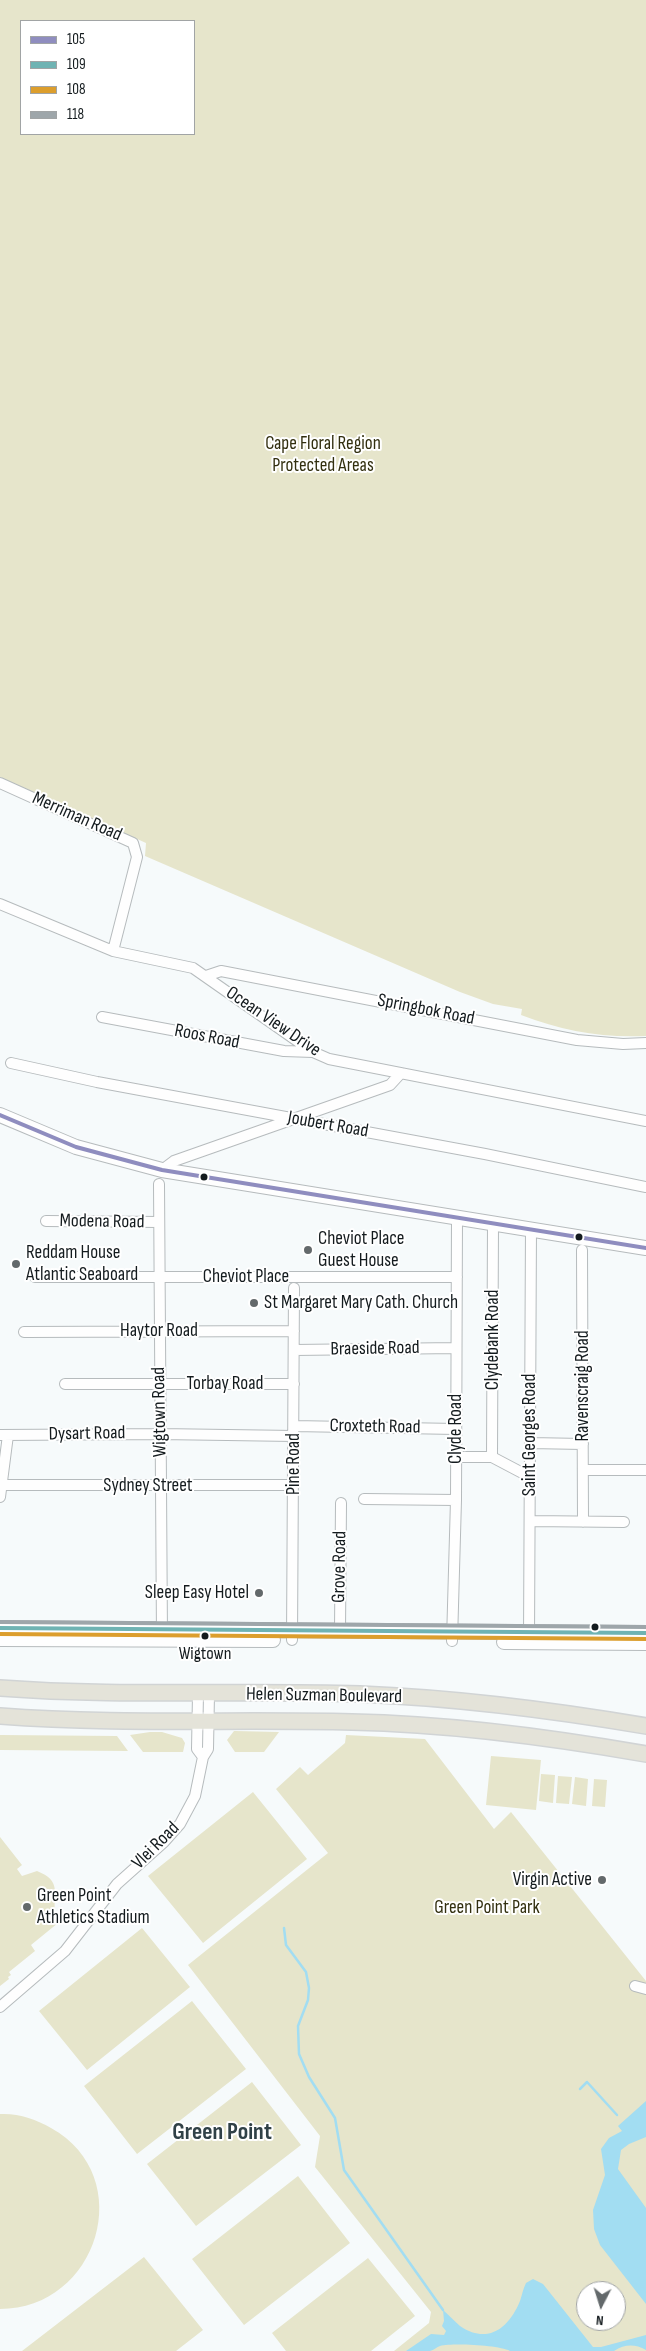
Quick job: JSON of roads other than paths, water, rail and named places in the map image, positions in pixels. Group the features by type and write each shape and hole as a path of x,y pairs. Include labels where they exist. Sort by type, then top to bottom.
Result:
{"main road":[{"path":"0,1115 76,1147 162,1170 646,1248"},
{"path":"0,1628 162,1635"},
{"path":"293,1636 340,1631 452,1637"},
{"path":"0,1638 162,1635 529,1637 646,1633"},
{"path":"529,1637 646,1644"},
{"name":"Helen Suzman Boulevard","path":"0,1688 203,1694 359,1694 438,1699 526,1708 626,1723 646,1728"},
{"name":"Helen Suzman Boulevard","path":"0,1716 354,1722 432,1726 520,1734 646,1754"}],"street":[{"name":"Merriman Road","path":"0,783 133,843 137,857 113,951"},
{"name":"Ocean View Drive","path":"0,904 113,951 185,965 206,976 313,1052 328,1059 646,1120"},
{"name":"Springbok Road","path":"206,976 221,971 586,1041 646,1043"},
{"name":"Roos Road","path":"102,1017 284,1051 313,1052"},
{"name":"Joubert Road","path":"11,1063 97,1082 485,1154 646,1187"},
{"path":"162,1170 174,1161 390,1085 401,1073"},
{"name":"Wigtown Road","path":"159,1184 162,1635"},
{"name":"Clyde Road","path":"452,1637 456,1500 457,1217"},
{"name":"Modena Road","path":"46,1221 159,1222"},
{"name":"Clydebank Road","path":"492,1457 493,1222"},
{"name":"Saint Georges Road","path":"529,1637 531,1228"},
{"name":"Ravenscraig Road","path":"582,1250 583,1522"},
{"name":"Cheviot Place","path":"35,1277 457,1277"},
{"name":"Pine Road","path":"293,1636 294,1288"},
{"name":"Haytor Road","path":"24,1332 294,1331"},
{"name":"Braeside Road","path":"294,1350 456,1348"},
{"name":"Torbay Road","path":"65,1384 294,1384"},
{"name":"Croxteth Road","path":"294,1431 456,1429"},
{"name":"Dysart Road","path":"4,1435 294,1431"},
{"path":"0,1497 4,1435"},
{"path":"530,1444 583,1444"},
{"path":"456,1457 492,1457 530,1477"},
{"path":"583,1470 646,1470"},
{"name":"Sydney Street","path":"2,1485 294,1486"},
{"path":"364,1499 456,1500"},
{"name":"Grove Road","path":"340,1631 341,1502"},
{"path":"530,1521 624,1522"},
{"name":"Vlei Road","path":"0,2007 65,1951 117,1884 174,1831 186,1815 195,1796 203,1757 208,1749 203,1720 203,1694"},
{"path":"635,1986 646,1989"}],"water":[{"path":"646,2101 646,2137 629,2144 621,2150 618,2169 646,2208 646,2304 600,2245 594,2229 593,2210 605,2175 601,2149 609,2138 622,2131 618,2126"},
{"path":"533,2279 543,2284 576,2326 576,2331 580,2331 593,2347 601,2347 646,2335 646,2350 630,2346 614,2351 510,2351 486,2346 455,2345 440,2346 430,2351 406,2351 431,2334 444,2335 446,2331 442,2326 444,2321 443,2310 460,2326 470,2331 488,2334 496,2331 504,2326 515,2311 526,2283"}],"waterway":[{"path":"284,1928 286,1945 306,1972 309,1988 308,2000 298,2026 299,2054 309,2077 335,2118 344,2170 443,2310"},
{"path":"580,2089 587,2082 617,2115"}],"place":[{"name":"Cheviot Place Guest House","path":"308,1250"},
{"name":"Reddam House Atlantic Seaboard","path":"16,1264"},
{"name":"St Margaret Mary Cath. Church","path":"254,1303"},
{"name":"Sleep Easy Hotel","path":"259,1593"},
{"name":"Wigtown","path":"205,1636"},
{"name":"Virgin Active","path":"602,1880"},
{"name":"Green Point Athletics Stadium","path":"27,1907"}],"district":[{"name":"Green Point","path":"222,2133"}],"park label":[{"name":"Cape Floral Region Protected Areas","path":"323,455"},
{"name":"Green Point Park","path":"487,1908"}]}
